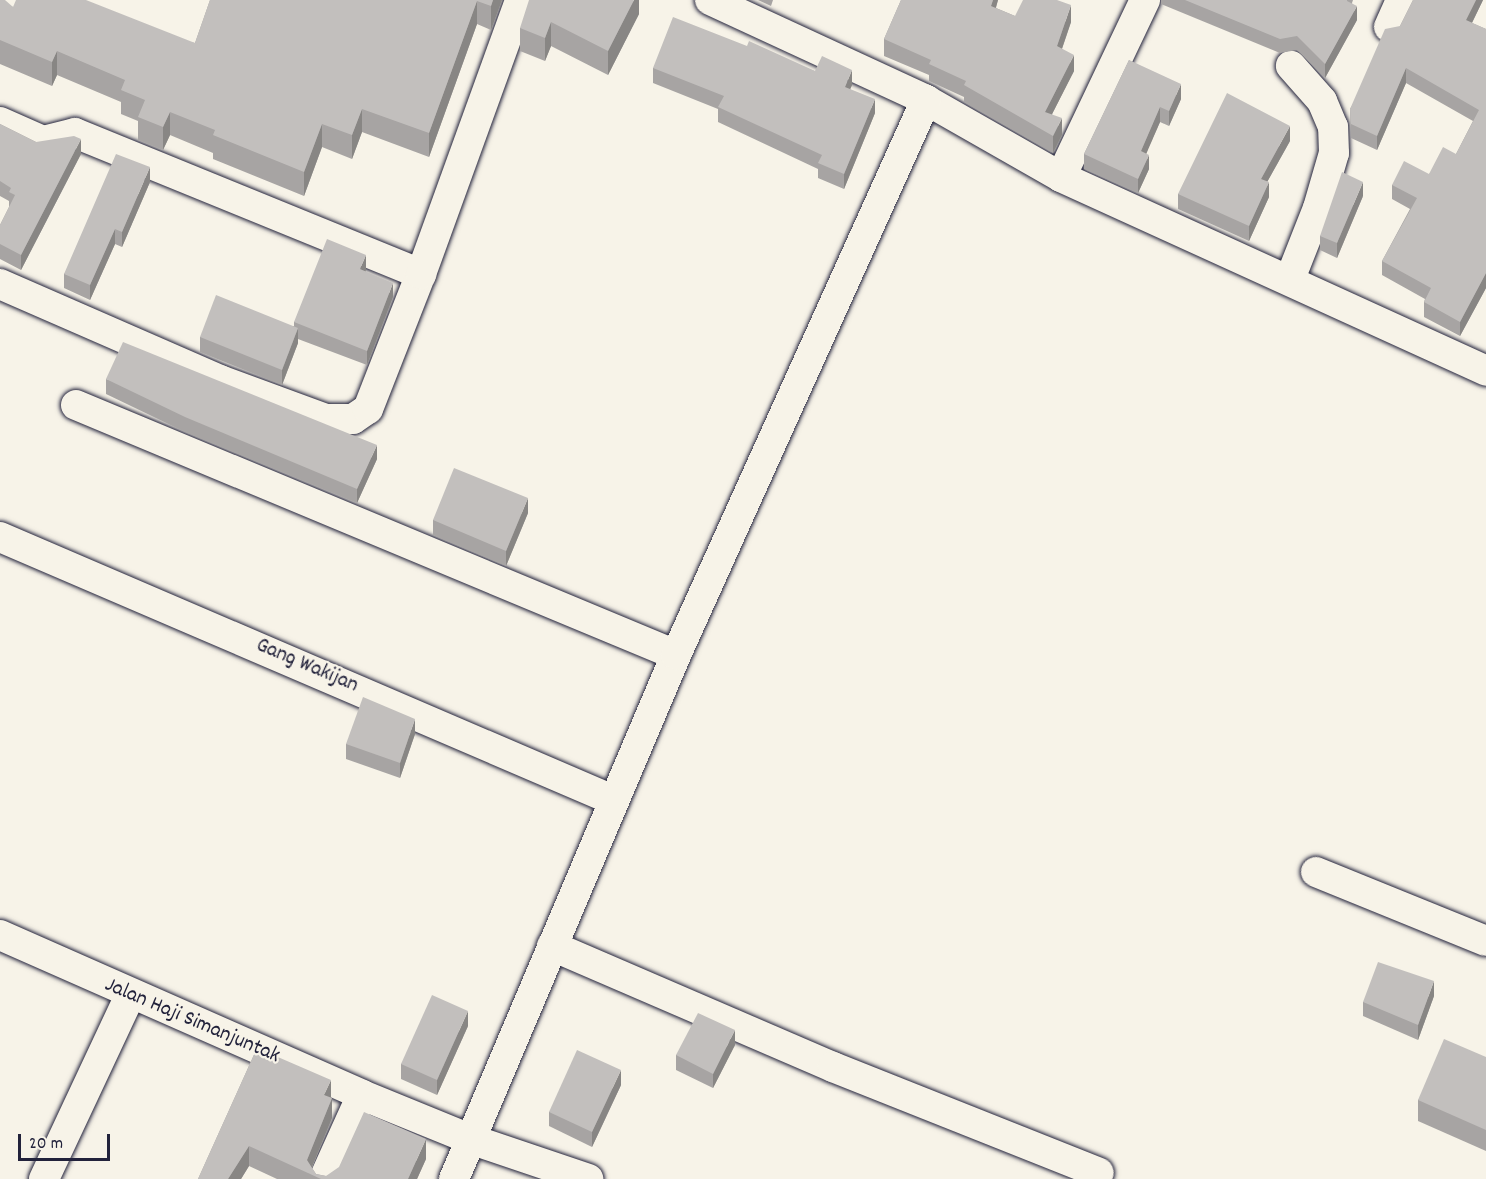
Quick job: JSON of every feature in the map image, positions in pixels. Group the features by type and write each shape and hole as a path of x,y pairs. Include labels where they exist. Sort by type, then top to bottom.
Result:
{"street":[{"path":"0,284 220,380 340,421 353,419 368,409 421,274 520,0"},
{"path":"710,0 926,100 1060,177 1290,279 1486,371"},
{"path":"1060,177 1145,0"},
{"path":"1290,279 1318,208 1334,153 1333,127 1322,102 1291,66"},
{"path":"454,1179 676,655 926,100"},
{"path":"0,122 43,141 75,134 421,274"},
{"path":"76,405 676,655"},
{"name":"Gang Wakijan","path":"0,537 613,800"},
{"path":"1316,872 1486,941"},
{"name":"Jalan Haji Simanjuntak","path":"0,935 130,995 362,1095 470,1138 588,1179"},
{"path":"552,946 832,1067 1099,1173"},
{"path":"44,1179 130,995"},
{"path":"324,1179 362,1095"}],"building":[{"path":"0,0 5,0 13,7 16,0 86,0 195,43 210,0 493,0 491,6 477,1 429,133 362,109 352,135 322,124 304,172 213,135 215,130 170,112 163,127 138,117 145,100 121,90 125,80 57,51 52,62 0,40"},
{"path":"529,0 634,0 608,51 551,22 545,38 520,28"},
{"path":"901,0 993,0 991,6 1015,16 1023,0 1057,0 1071,5 1057,46 1074,55 1045,112 1062,118 1053,136 964,85 966,81 929,64 931,60 884,39"},
{"path":"1185,0 1347,0 1357,6 1325,64 1297,36 1280,39"},
{"path":"1413,0 1476,0 1466,20 1486,29 1486,273 1460,322 1424,302 1431,288 1382,261 1417,198 1392,185 1404,161 1429,174 1443,147 1456,154 1479,110 1406,68 1377,136 1351,124 1350,109 1385,29 1400,26"},
{"path":"673,17 747,46 749,41 815,71 822,56 852,70 845,87 875,99 844,174 818,163 822,155 718,107 724,96 653,68"},
{"path":"1129,60 1181,84 1169,111 1160,107 1141,151 1149,155 1138,179 1084,154"},
{"path":"1227,93 1290,126 1261,179 1269,182 1249,226 1178,194"},
{"path":"0,124 36,142 74,136 81,139 21,255 0,244 0,225 15,195 9,192 11,188 0,181"},
{"path":"116,154 150,167 122,232 115,229 90,285 64,274"},
{"path":"1342,172 1363,182 1337,243 1320,236"},
{"path":"327,239 366,255 360,269 393,283 367,351 294,322"},
{"path":"216,295 298,328 282,370 200,337"},
{"path":"123,342 377,445 357,489 185,417 106,379"},
{"path":"454,468 528,498 506,551 433,520"},
{"path":"363,697 415,719 400,763 346,744"},
{"path":"1378,962 1434,981 1418,1025 1363,1002"},
{"path":"432,995 468,1011 437,1080 401,1064"},
{"path":"698,1013 735,1030 713,1074 676,1055"},
{"path":"1444,1039 1486,1057 1486,1130 1418,1100"},
{"path":"257,1048 331,1080 324,1095 332,1098 307,1160 316,1174 326,1176 339,1167 364,1112 426,1139 408,1179 321,1179 249,1146 228,1179 198,1179"},
{"path":"577,1050 621,1070 592,1132 549,1112"}]}
